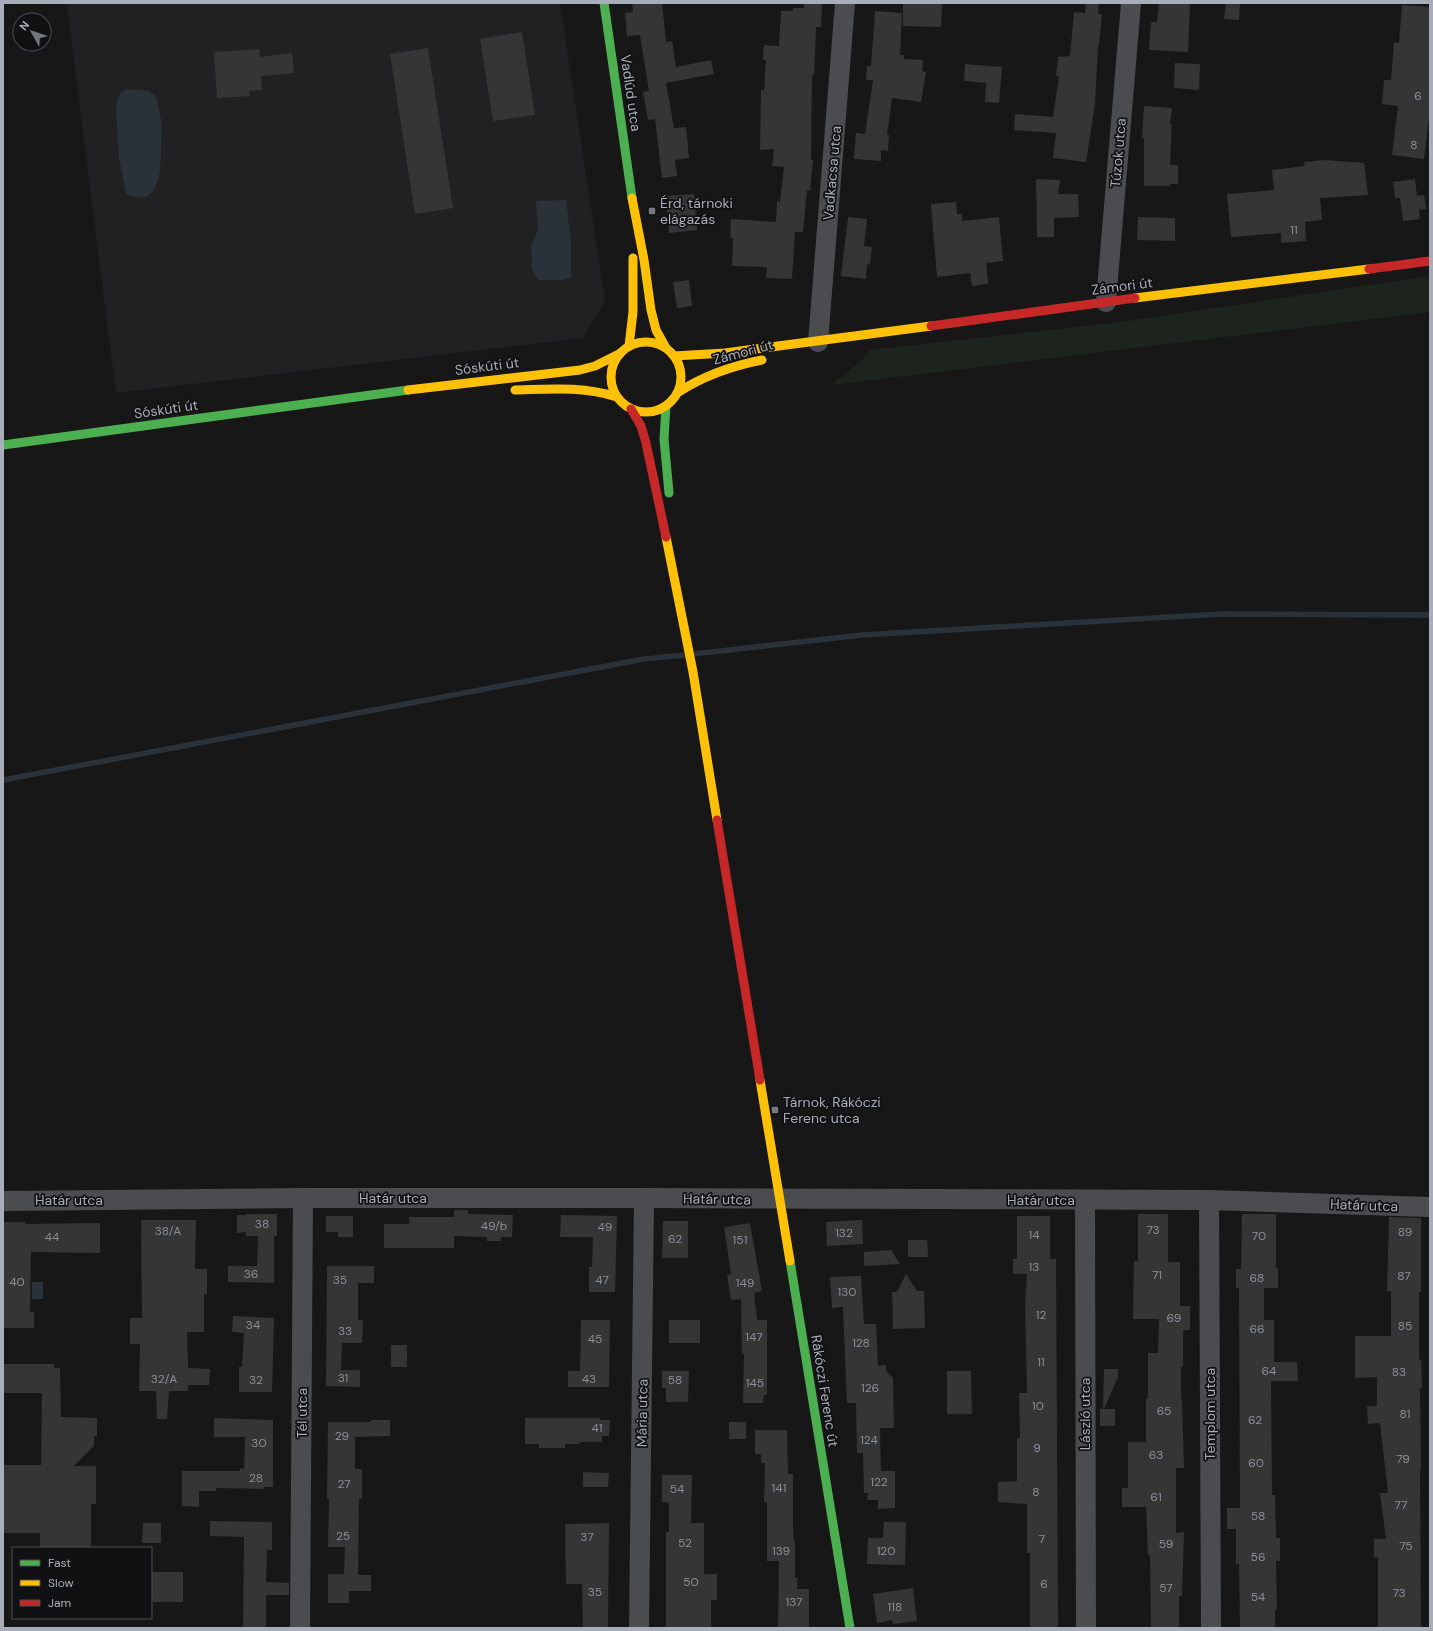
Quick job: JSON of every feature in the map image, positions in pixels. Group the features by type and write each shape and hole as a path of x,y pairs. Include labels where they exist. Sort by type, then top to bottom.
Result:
{"main road":[{"name":"Vadlúd utca","path":"604,3 630,187 644,260 651,310 656,330 666,348"},
{"name":"Vadlúd utca","path":"629,346 633,312 633,250 630,187"},
{"name":"Zámori út","path":"674,356 714,354 818,342 1106,302 1430,261"},
{"path":"642,342 650,342 666,348 679,364 681,374 677,393 666,406 649,412 640,412 623,404 612,389 611,375 614,362 619,354 629,346 642,342"},
{"name":"Zámori út","path":"789,353 818,342"},
{"name":"Sóskúti út","path":"3,445 332,401 415,388 580,370 595,366 619,354"},
{"name":"Zámori út","path":"677,393 691,383 713,373 774,357"},
{"name":"Sóskúti út","path":"509,390 580,388 605,392 617,397"},
{"name":"Sóskúti út","path":"332,401 477,391"},
{"path":"666,406 664,440 670,506 673,568"},
{"path":"631,409 640,426 646,443 673,568"},
{"name":"Rákóczi Ferenc út","path":"673,568 693,672 850,1628"}],"street":[{"name":"Vadkacsa utca","path":"818,342 846,3"},
{"name":"Túzok utca","path":"1106,302 1131,3"},
{"name":"Határ utca","path":"3,1201 303,1198 644,1198 1210,1200 1430,1206"},
{"name":"Tél utca","path":"300,1628 303,1198"},
{"name":"Mária utca","path":"639,1628 644,1198"},
{"name":"László utca","path":"1085,1200 1086,1628"},
{"name":"Templom utca","path":"1210,1200 1211,1628"}],"shaded area":[{"path":"67,3 560,3 605,301 583,338 116,393"},
{"path":"127,89 148,91 156,96 160,114 161,157 159,176 152,193 145,197 137,197 126,193 119,158 116,108 118,98 121,93"},
{"path":"566,200 571,242 571,278 561,280 538,280 532,269 531,246 538,230 536,201"},
{"path":"1430,276 1430,312 831,385 863,359 870,350 1121,322"},
{"path":"32,1282 43,1282 43,1299 32,1299"}],"building":[{"path":"632,3 662,3 666,42 672,41 676,67 711,60 714,74 666,83 674,128 686,127 689,158 675,160 677,176 662,178 655,119 648,120 643,92 649,91 640,35 627,36 625,13 633,12"},
{"path":"804,3 822,3 821,27 816,27 814,75 812,75 811,160 813,160 810,191 807,190 803,232 795,232 792,279 766,278 767,267 732,266 733,238 730,238 731,219 776,222 777,201 780,202 784,167 772,166 774,149 760,150 761,90 764,90 766,60 763,60 764,45 779,46 781,11 793,11 793,8 804,8"},
{"path":"903,3 942,3 941,27 903,26"},
{"path":"1086,3 1099,4 1098,14 1102,14 1098,45 1095,104 1086,162 1053,158 1056,133 1014,130 1015,114 1053,117 1059,76 1056,76 1058,57 1070,56 1074,12 1085,13"},
{"path":"1159,3 1190,3 1188,52 1149,50 1151,22 1157,22"},
{"path":"1226,3 1240,3 1239,20 1224,19"},
{"path":"1402,5 1430,7 1430,109 1424,159 1392,155 1398,106 1382,104 1384,80 1391,80 1394,42 1399,43"},
{"path":"875,11 902,13 900,55 904,55 904,59 923,60 922,71 926,72 921,102 892,98 887,135 889,135 888,151 881,150 881,161 854,159 856,133 865,134 873,80 866,80 867,66 871,66"},
{"path":"522,32 535,115 493,121 480,39"},
{"path":"428,48 453,208 415,214 390,54"},
{"path":"259,49 260,57 292,53 294,73 261,76 262,90 249,91 250,96 217,98 214,52"},
{"path":"1175,63 1200,64 1199,90 1174,88"},
{"path":"965,64 1002,67 999,103 985,102 986,83 964,81"},
{"path":"1144,106 1172,108 1170,124 1172,124 1170,165 1178,165 1178,184 1170,184 1170,186 1144,186 1144,138 1142,138"},
{"path":"1325,160 1364,163 1368,195 1320,198 1322,220 1305,222 1306,241 1281,243 1281,233 1231,237 1227,194 1274,190 1272,170 1305,166 1304,162"},
{"path":"1036,179 1060,180 1058,194 1078,194 1079,217 1054,218 1054,237 1037,237"},
{"path":"1415,179 1417,196 1424,195 1426,209 1419,210 1420,219 1403,221 1400,198 1395,198 1393,182"},
{"path":"694,194 697,230 669,233 666,196"},
{"path":"956,202 957,214 962,214 962,221 999,217 1003,261 986,263 988,284 972,286 970,273 937,277 931,204"},
{"path":"848,217 867,219 864,246 872,247 870,265 867,264 866,279 841,276"},
{"path":"1138,217 1175,218 1175,241 1137,240"},
{"path":"689,280 692,306 677,308 673,282"},
{"path":"454,1210 468,1210 468,1214 513,1215 512,1237 501,1237 501,1241 487,1241 487,1237 454,1236 454,1248 384,1248 384,1224 409,1224 409,1217 454,1217"},
{"path":"277,1214 277,1236 274,1236 274,1283 228,1282 228,1266 257,1266 258,1236 246,1236 246,1232 237,1233 237,1215"},
{"path":"1138,1214 1168,1214 1168,1262 1180,1262 1180,1306 1190,1306 1190,1330 1183,1330 1183,1367 1181,1367 1184,1468 1176,1468 1176,1533 1184,1532 1182,1596 1179,1596 1179,1628 1151,1628 1150,1555 1148,1555 1146,1507 1122,1507 1122,1488 1128,1488 1128,1442 1146,1442 1148,1353 1158,1353 1159,1319 1133,1319 1134,1261 1138,1261"},
{"path":"1242,1214 1276,1214 1276,1268 1278,1268 1278,1288 1264,1288 1264,1320 1274,1320 1274,1362 1297,1362 1298,1381 1271,1381 1272,1495 1275,1495 1276,1538 1280,1538 1280,1561 1276,1561 1277,1610 1275,1610 1275,1628 1240,1628 1239,1564 1236,1564 1236,1529 1227,1529 1227,1508 1240,1508 1239,1288 1236,1288 1236,1269 1241,1269"},
{"path":"561,1215 617,1216 615,1292 589,1292 589,1267 592,1267 593,1237 560,1237"},
{"path":"326,1216 353,1216 353,1237 338,1237 338,1232 326,1232"},
{"path":"1017,1216 1050,1216 1050,1259 1056,1259 1058,1628 1030,1628 1030,1553 1027,1553 1027,1504 998,1502 998,1482 1017,1481 1017,1438 1020,1438 1019,1393 1027,1393 1025,1305 1027,1274 1013,1274 1013,1259 1017,1259"},
{"path":"1389,1217 1421,1218 1419,1360 1421,1359 1422,1388 1420,1388 1421,1628 1378,1628 1378,1557 1374,1557 1374,1539 1386,1539 1380,1493 1388,1493 1380,1423 1368,1424 1367,1406 1377,1406 1377,1377 1355,1378 1355,1336 1391,1336 1391,1291 1387,1291"},
{"path":"141,1220 196,1220 195,1269 207,1269 207,1294 204,1294 204,1332 187,1332 188,1368 210,1369 209,1385 188,1385 188,1391 169,1391 167,1419 157,1419 156,1391 139,1391 140,1344 130,1344 130,1318 142,1318"},
{"path":"862,1220 863,1244 827,1246 826,1222"},
{"path":"663,1221 688,1221 688,1258 662,1258"},
{"path":"3,1222 25,1222 25,1224 100,1223 100,1253 31,1252 30,1312 34,1312 34,1328 3,1328"},
{"path":"750,1223 762,1291 754,1293 757,1320 767,1320 767,1395 764,1395 763,1403 743,1403 744,1354 742,1354 741,1299 731,1300 727,1275 731,1274 724,1227"},
{"path":"908,1240 927,1240 928,1257 908,1257"},
{"path":"891,1250 900,1264 864,1266 864,1252"},
{"path":"327,1266 374,1266 374,1283 358,1283 358,1320 363,1320 362,1343 342,1343 341,1370 360,1370 360,1387 326,1386"},
{"path":"906,1274 917,1291 924,1291 925,1328 893,1329 892,1292 897,1292"},
{"path":"861,1276 864,1324 876,1324 878,1366 886,1365 886,1371 893,1378 894,1428 880,1428 881,1471 895,1471 895,1508 878,1509 878,1500 867,1500 868,1493 864,1493 863,1453 857,1453 856,1403 847,1403 843,1307 832,1308 830,1277"},
{"path":"233,1316 274,1318 272,1392 239,1392 239,1367 242,1367 244,1333 232,1332"},
{"path":"581,1320 610,1320 609,1387 568,1387 568,1371 580,1371"},
{"path":"669,1320 700,1320 700,1343 669,1343"},
{"path":"391,1345 407,1345 407,1367 391,1367"},
{"path":"3,1364 54,1364 54,1368 60,1368 61,1417 97,1418 97,1436 94,1436 94,1446 74,1466 96,1466 96,1504 91,1504 91,1547 40,1547 40,1533 3,1533 3,1465 41,1465 42,1393 3,1393"},
{"path":"1104,1369 1118,1369 1118,1377 1104,1409 1115,1409 1115,1426 1100,1426 1100,1409 1103,1409"},
{"path":"662,1371 689,1371 688,1402 666,1402 666,1388 662,1388"},
{"path":"947,1371 971,1371 972,1414 947,1414"},
{"path":"214,1418 273,1420 273,1487 264,1487 264,1489 216,1488 216,1491 199,1491 199,1507 182,1506 182,1471 240,1471 240,1468 244,1469 245,1437 214,1437"},
{"path":"525,1418 600,1418 600,1420 610,1420 609,1436 602,1436 602,1442 565,1444 565,1448 539,1448 539,1444 525,1444"},
{"path":"371,1420 390,1420 390,1436 355,1437 355,1469 362,1469 362,1499 359,1499 358,1575 371,1575 371,1591 349,1591 349,1603 328,1603 328,1574 344,1574 345,1547 328,1547 328,1422 371,1422"},
{"path":"729,1422 746,1422 746,1439 729,1439"},
{"path":"755,1430 787,1430 788,1474 793,1474 795,1578 798,1578 797,1589 809,1589 809,1628 778,1628 779,1561 767,1561 767,1502 764,1502 765,1463 761,1463 761,1454 755,1454"},
{"path":"583,1472 609,1473 608,1487 583,1487"},
{"path":"662,1475 692,1475 691,1523 704,1523 704,1574 717,1574 717,1600 711,1600 711,1628 666,1628 666,1532 669,1532 669,1503 662,1502"},
{"path":"210,1521 272,1522 272,1550 267,1550 266,1582 289,1583 289,1595 266,1595 266,1628 243,1628 244,1537 210,1536"},
{"path":"884,1522 906,1522 905,1565 867,1564 868,1538 883,1538"},
{"path":"143,1523 161,1523 161,1543 142,1543"},
{"path":"609,1523 608,1628 583,1628 582,1584 566,1584 565,1524"},
{"path":"152,1572 183,1572 183,1602 153,1602"},
{"path":"913,1588 917,1621 893,1624 892,1620 877,1623 873,1594"}],"waterway":[{"path":"694,654 862,635 1221,614 1430,615"},
{"path":"3,780 644,659 685,655"}],"traffic: fast":[{"path":"604,3 632,198"},
{"path":"3,445 408,390"},
{"path":"666,406 664,439 669,493"},
{"path":"790,1261 850,1628"}],"traffic: slow":[{"path":"632,198 644,260 651,310 656,330 666,348"},
{"path":"629,346 633,312 633,258"},
{"path":"1135,298 1369,269"},
{"path":"674,356 725,353 931,326"},
{"path":"646,342 659,345 671,352 678,364 681,377 678,390 671,402 659,409 646,412 633,409 621,402 614,390 611,377 614,364 621,352 633,345 646,342"},
{"path":"408,390 580,370 595,366 619,354"},
{"path":"677,393 718,372 739,365 762,360"},
{"path":"515,390 579,390 592,391 617,397"},
{"path":"666,537 693,672 717,820"},
{"path":"760,1080 790,1261"}],"traffic: jam":[{"path":"1369,269 1430,261"},
{"path":"931,326 1135,298"},
{"path":"631,409 641,426 646,443 666,537"},
{"path":"717,820 760,1080"}],"place":[{"name":"Érd, tárnoki elágazás","path":"652,211"},
{"name":"Tárnok, Rákóczi Ferenc utca","path":"775,1110"}]}
